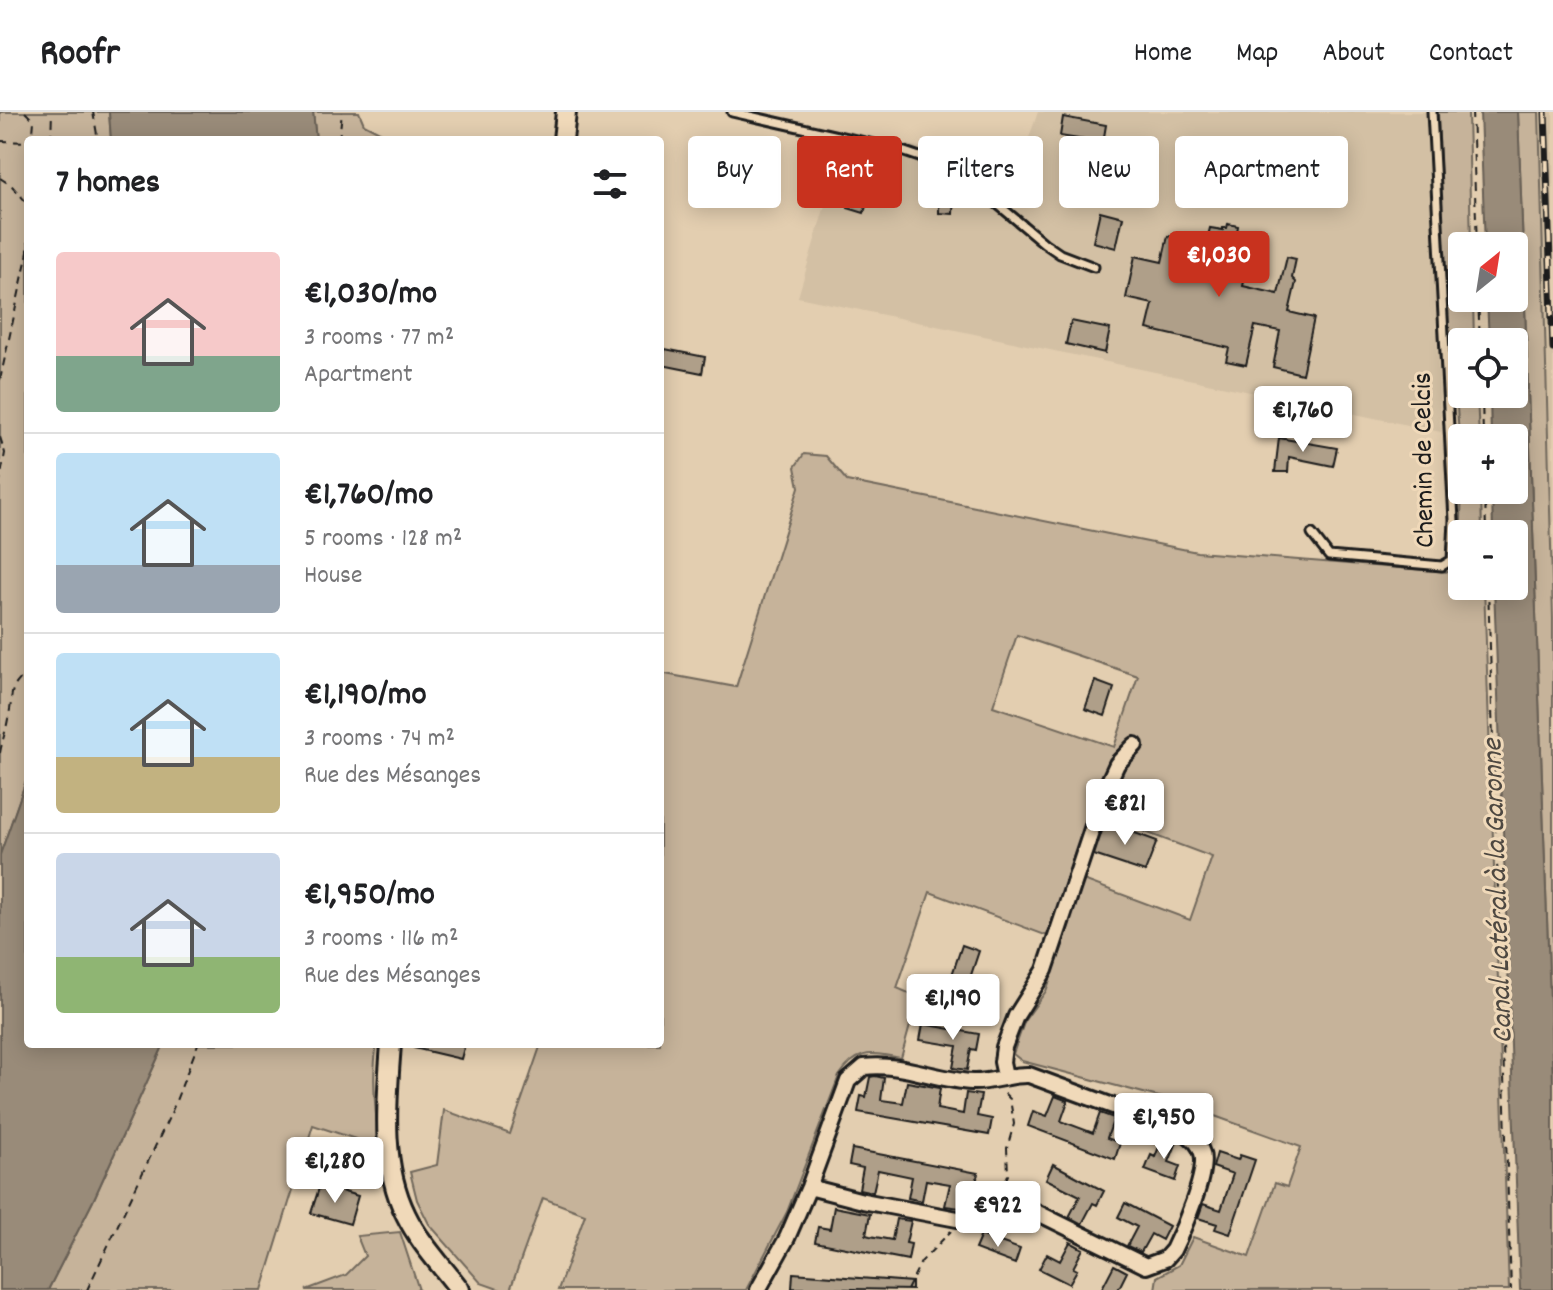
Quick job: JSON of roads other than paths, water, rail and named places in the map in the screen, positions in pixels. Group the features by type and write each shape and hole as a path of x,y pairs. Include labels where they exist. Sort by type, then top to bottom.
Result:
{"street":[{"path":"563,136 566,112"},
{"path":"1001,1077 1004,1047 1016,1016 1038,985 1048,961 1105,790 1117,764 1135,745"},
{"path":"391,1048 388,1137 396,1192 406,1217 460,1290"},
{"path":"758,1290 787,1238 809,1187 848,1081 864,1067 888,1067 972,1082 1029,1075 1186,1133 1197,1142 1203,1155 1202,1172 1173,1250 1157,1264 1146,1266 1034,1211 1022,1210 997,1223 988,1224 809,1187"}],"lane":[{"path":"732,112 896,149 946,166 970,181 1060,254 1094,267"},
{"name":"Chemin de Celcis","path":"1312,534 1329,556 1442,566 1452,560 1454,520 1432,112"}],"railway":[{"path":"1545,112 1553,349"}],"water label":[{"name":"Canal Latéral à la Garonne","path":"1500,891"}]}
